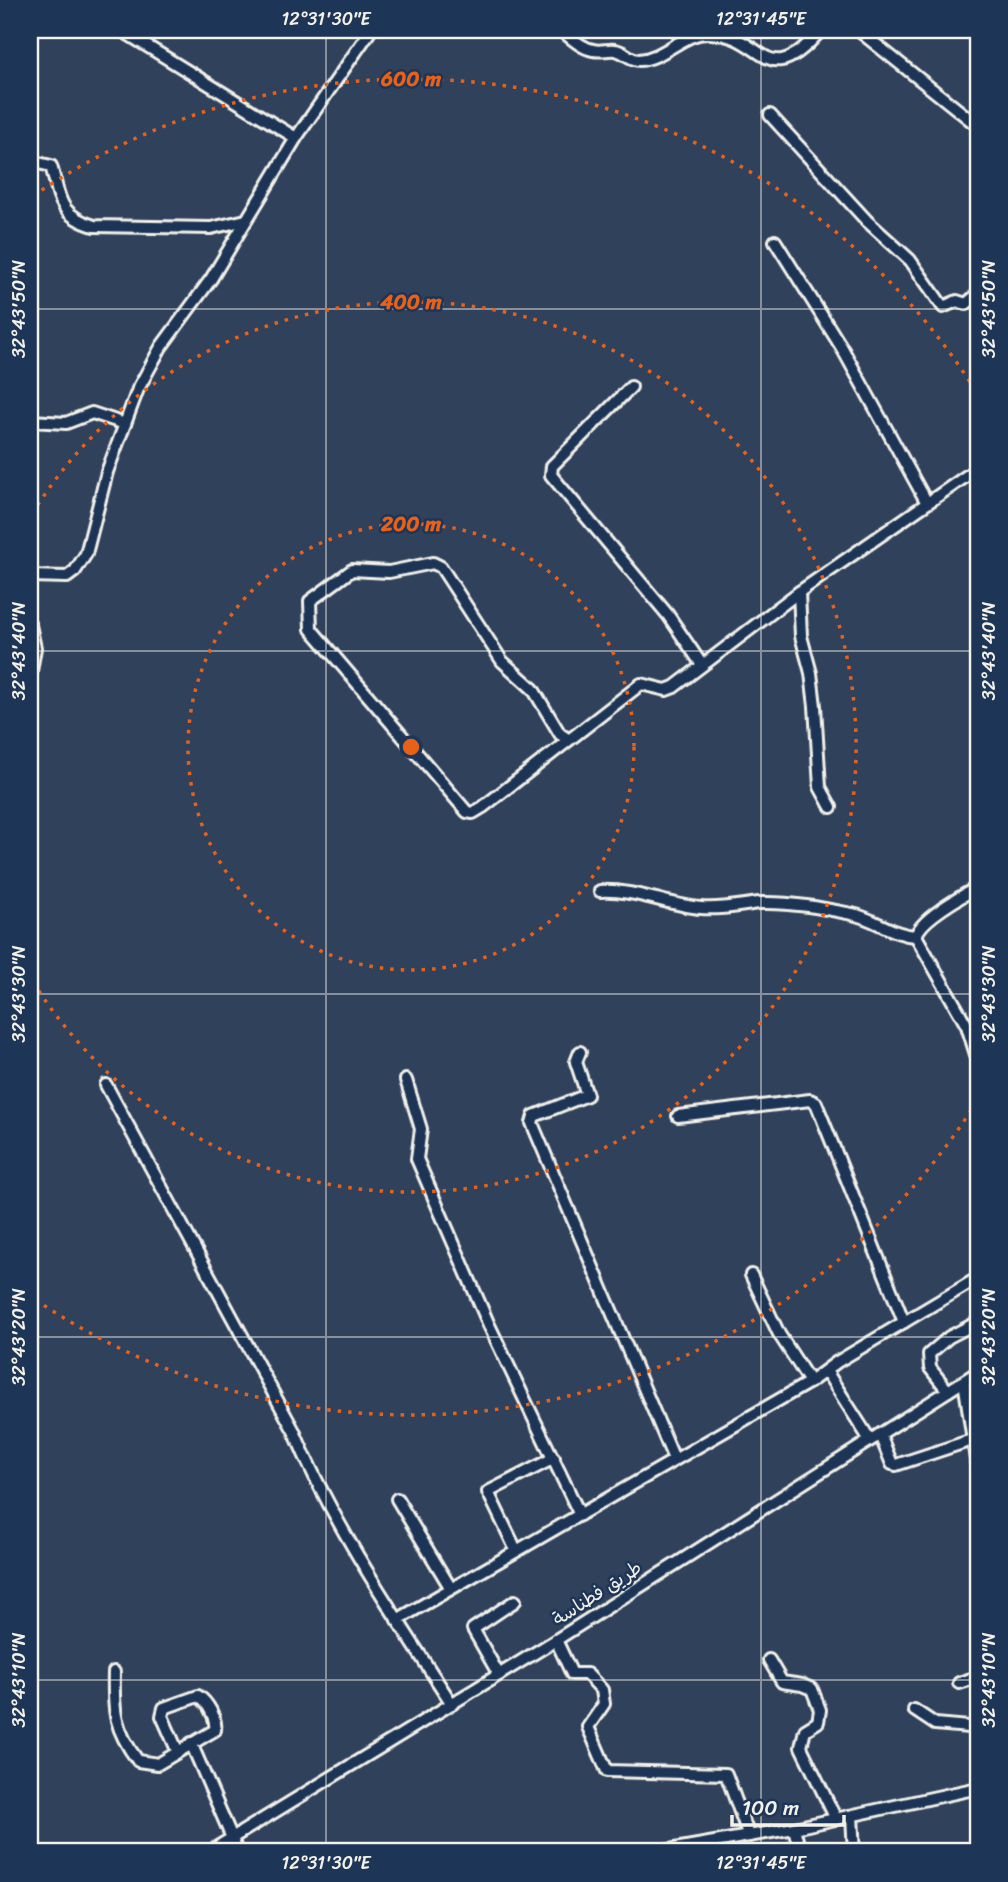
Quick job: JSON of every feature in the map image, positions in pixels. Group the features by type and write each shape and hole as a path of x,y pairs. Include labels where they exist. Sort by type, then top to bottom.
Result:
{"street":[{"path":"121,30 296,138"},
{"path":"33,578 67,577 81,563 107,472 138,389 161,347 211,279 296,138 371,30"},
{"path":"561,30 587,48 614,50 640,60 657,55 692,35 709,33 726,36 763,57 780,61 798,54 821,30"},
{"path":"858,30 978,126"},
{"path":"770,115 867,221 910,260 943,307 957,301 966,304 978,294"},
{"path":"30,161 51,166 59,202 83,223 94,226 211,229 246,220"},
{"path":"775,241 842,348 927,503"},
{"path":"631,387 552,466 551,475 668,615 702,665"},
{"path":"30,421 65,423 92,413 125,424"},
{"path":"569,740 560,734 533,689 502,661 441,567 433,563 405,572 352,570 310,601 311,629 469,813 483,807 641,684 670,689 799,592 978,468"},
{"path":"799,592 801,636 811,673 815,706 820,787 831,807"},
{"path":"30,625 34,649 30,677"},
{"path":"916,936 932,918 978,887"},
{"path":"600,891 618,890 653,900 702,908 761,903 812,907 865,916 881,922 899,935 916,936"},
{"path":"916,936 967,1026 978,1061"},
{"path":"580,1052 576,1059 587,1095 534,1116 533,1123 674,1459"},
{"path":"406,1080 421,1129 417,1159 489,1325 580,1514"},
{"path":"106,1085 294,1431 306,1463 397,1620 452,1704"},
{"path":"678,1116 810,1100 816,1103 904,1322"},
{"path":"751,1275 779,1334 810,1382"},
{"path":"397,1620 450,1587 810,1382 978,1278"},
{"path":"948,1391 930,1368 929,1354 949,1338 978,1322"},
{"path":"826,1371 892,1464 896,1465 972,1440"},
{"name":"طريق فطناسة","path":"209,1852 556,1640 978,1372"},
{"path":"964,1381 978,1473"},
{"path":"516,1550 488,1492 554,1458"},
{"path":"397,1499 450,1587"},
{"path":"499,1675 473,1629 515,1601"},
{"path":"556,1640 572,1674 587,1674 602,1690 604,1704 588,1727 607,1771 726,1774 749,1836"},
{"path":"769,1660 782,1682 813,1689 820,1710 818,1722 805,1730 801,1747 836,1819"},
{"path":"114,1672 113,1711 117,1726 138,1761 158,1764 215,1730 216,1726 205,1702 198,1696 179,1701 162,1712 177,1751"},
{"path":"959,1684 978,1677"},
{"path":"914,1710 935,1724 969,1727 978,1735"},
{"path":"191,1742 237,1852"},
{"path":"657,1852 717,1847 749,1836 978,1788"},
{"path":"852,1816 854,1852"},
{"path":"794,1828 800,1852"}]}
